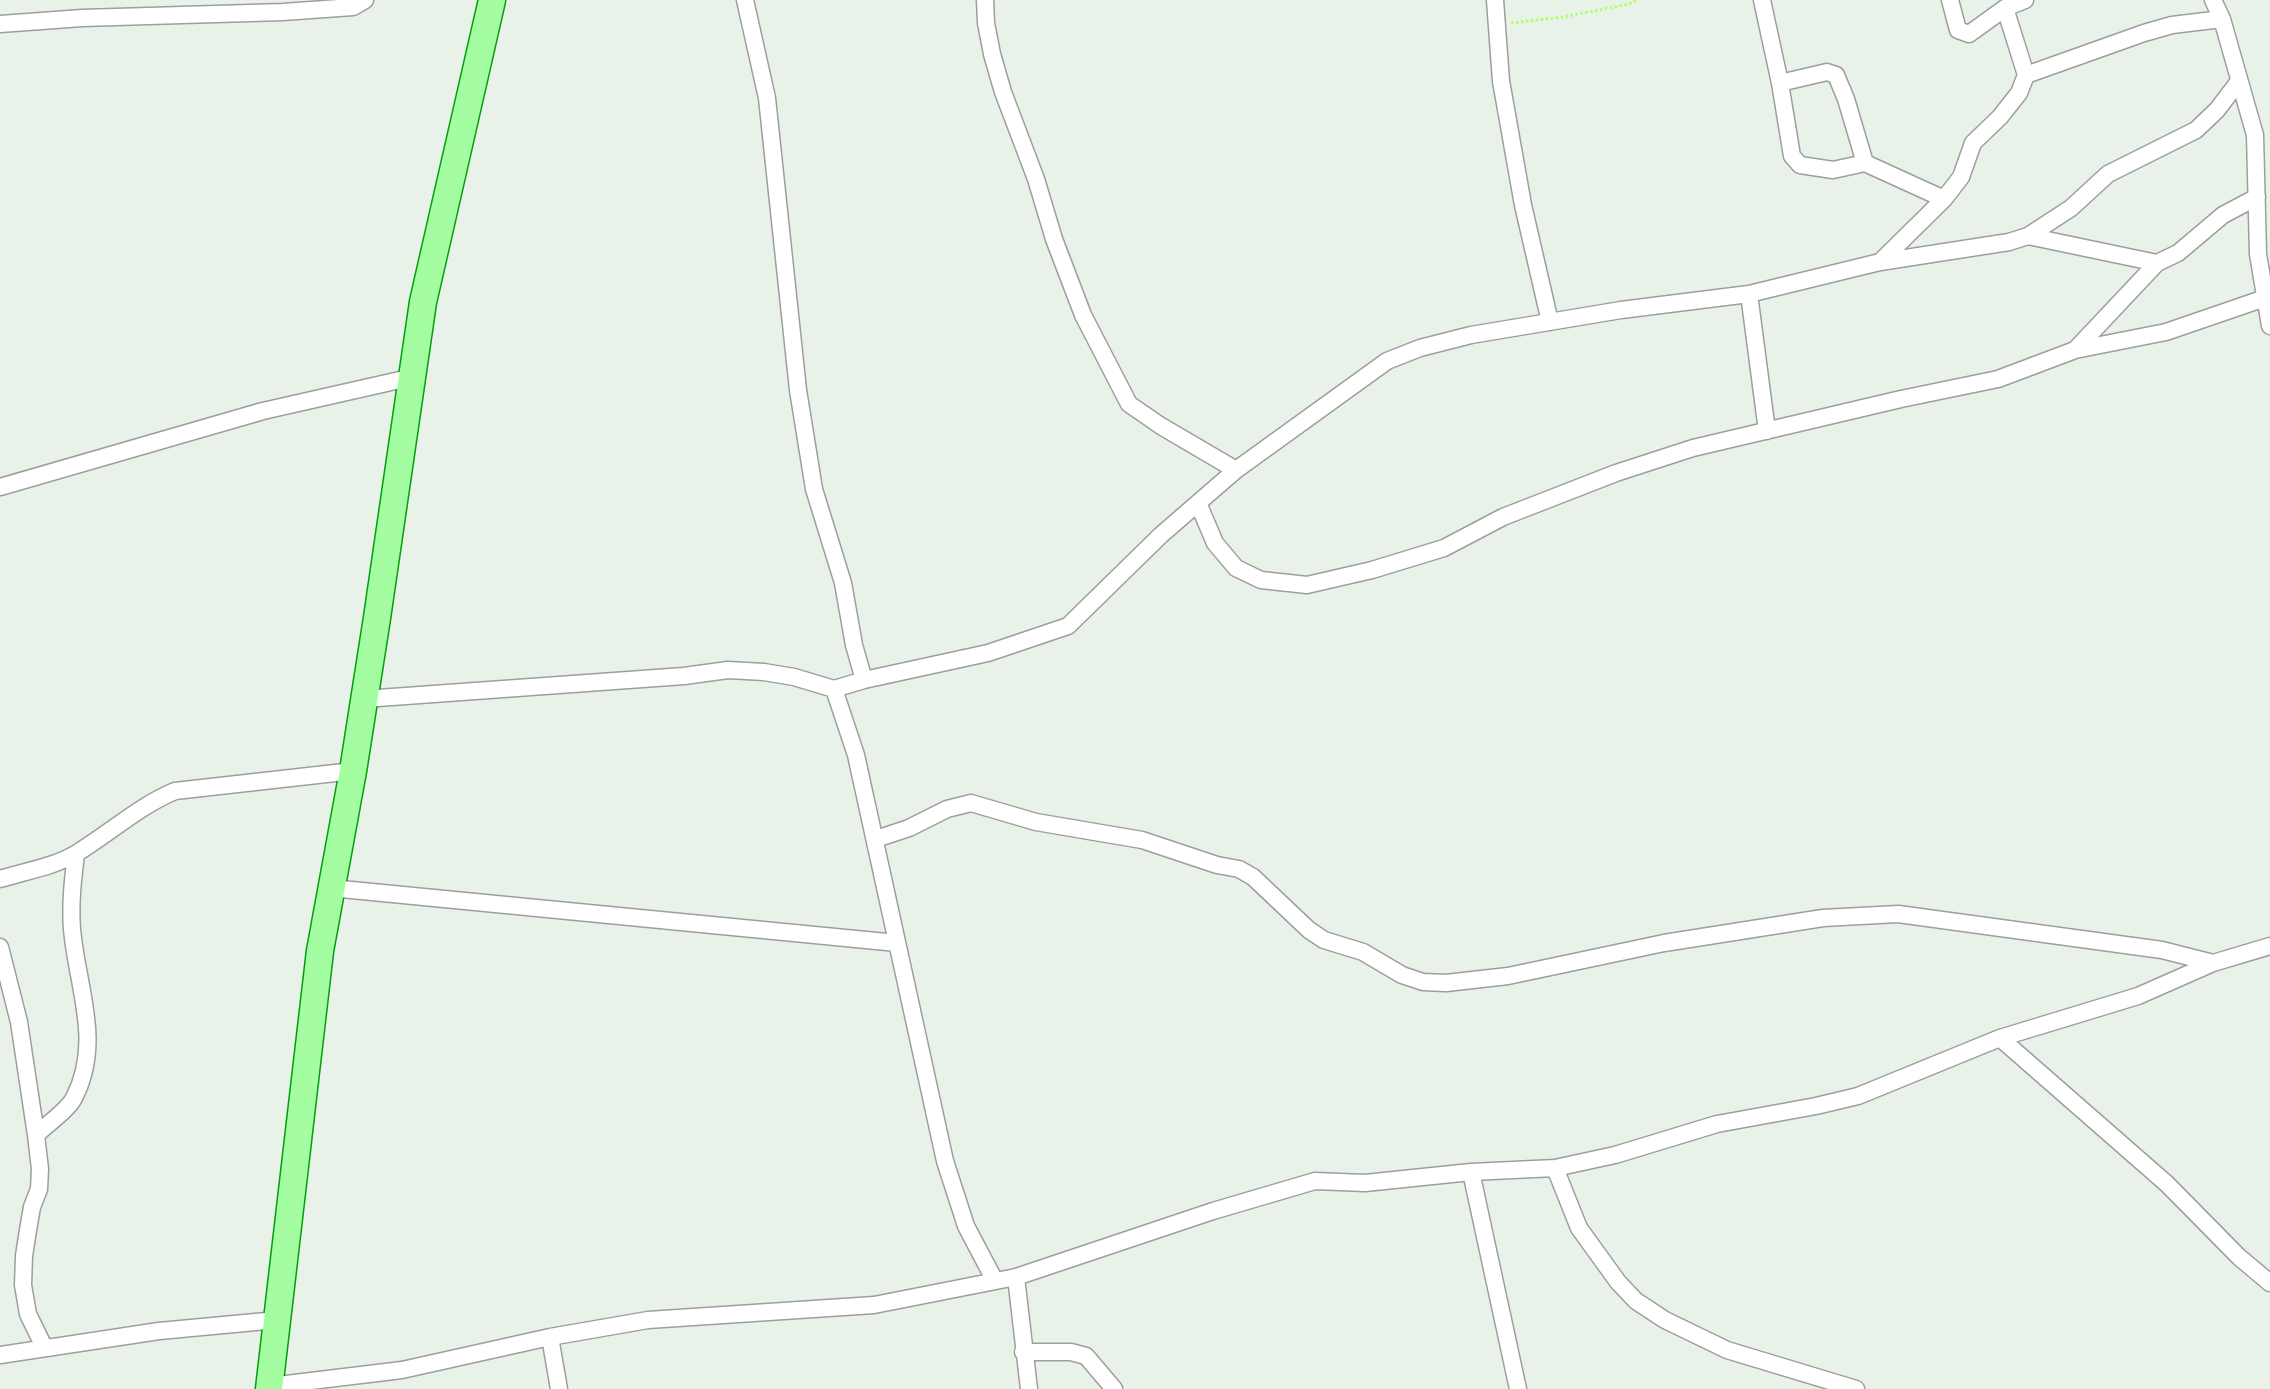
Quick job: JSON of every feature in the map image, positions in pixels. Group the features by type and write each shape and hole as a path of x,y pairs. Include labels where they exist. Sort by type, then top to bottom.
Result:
{"main road":[{"path":"270,1388 320,951 353,771 424,302 492,0"}],"street":[{"path":"0,24 82,18 221,15 309,10 353,7 365,0"},
{"path":"745,0 766,98 798,390 814,489 842,583 854,645 864,680"},
{"path":"985,0 986,23 992,54 1003,92 1036,179 1054,239 1083,315 1129,404 1161,426 1236,470"},
{"path":"1495,0 1502,91 1523,205 1550,322"},
{"path":"1762,0 1780,83 1792,156 1800,165 1833,170 1865,163 1944,199"},
{"path":"1950,0 1958,30 1969,34 2005,8 2025,0"},
{"path":"2213,0 2222,19 2255,135 2257,197 2264,254 2265,298 2270,326"},
{"path":"1880,262 1944,199 1961,177 1973,144 2020,93 2026,74 2005,8"},
{"path":"2026,74 2144,33 2172,26 2222,19"},
{"path":"1780,83 1827,72 1836,74 1846,99 1865,163"},
{"path":"364,700 684,676 728,670 764,672 794,677 834,689 864,680 988,653 1068,626 1154,542 1236,470 1387,361 1420,348 1471,335 1621,310 1748,294 1880,262 2009,242 2028,236 2072,208 2108,174 2196,130 2217,110 2239,81"},
{"path":"2075,350 2157,263 2178,253 2224,215 2257,197"},
{"path":"2028,236 2157,263"},
{"path":"1748,294 1767,431"},
{"path":"1198,503 1215,543 1236,568 1261,580 1307,585 1372,570 1444,548 1502,517 1616,473 1693,448 1900,399 1998,379 2075,350 2166,332 2265,298"},
{"path":"0,487 263,410 413,377"},
{"path":"834,689 856,755 876,839 945,1161 966,1226 995,1281"},
{"path":"0,879 60,862 76,854 158,798 175,791 353,771"},
{"path":"876,839 909,828 947,809 971,803 1036,822 1142,840 1217,865 1239,869 1254,877 1309,930 1324,940 1363,952 1402,975 1423,982 1446,983 1508,976 1664,943 1823,918 1898,914 2162,950 2213,963"},
{"path":"36,1135 74,1099 87,1056 88,1023 73,940 71,912 76,854"},
{"path":"331,888 897,944"},
{"path":"270,1388 402,1370 550,1337 648,1320 874,1305 1016,1277 1213,1211 1315,1181 1365,1183 1471,1172 1555,1168 1616,1155 1717,1124 1816,1106 1858,1096 2000,1038 2138,996 2213,963 2270,946"},
{"path":"0,947 19,1022 40,1169 39,1189 32,1207 24,1256 23,1285 28,1314 44,1347"},
{"path":"2000,1038 2167,1184 2239,1257 2270,1283"},
{"path":"1555,1168 1579,1228 1618,1282 1636,1301 1665,1320 1727,1350 1856,1389"},
{"path":"1471,1172 1518,1389"},
{"path":"1016,1277 1023,1352 1029,1389"},
{"path":"0,1355 158,1331 277,1320"},
{"path":"550,1337 559,1389"},
{"path":"1023,1352 1071,1352 1086,1356 1114,1389"}],"path":[{"path":"1496,24 1563,18 1629,4 1636,0"}]}
